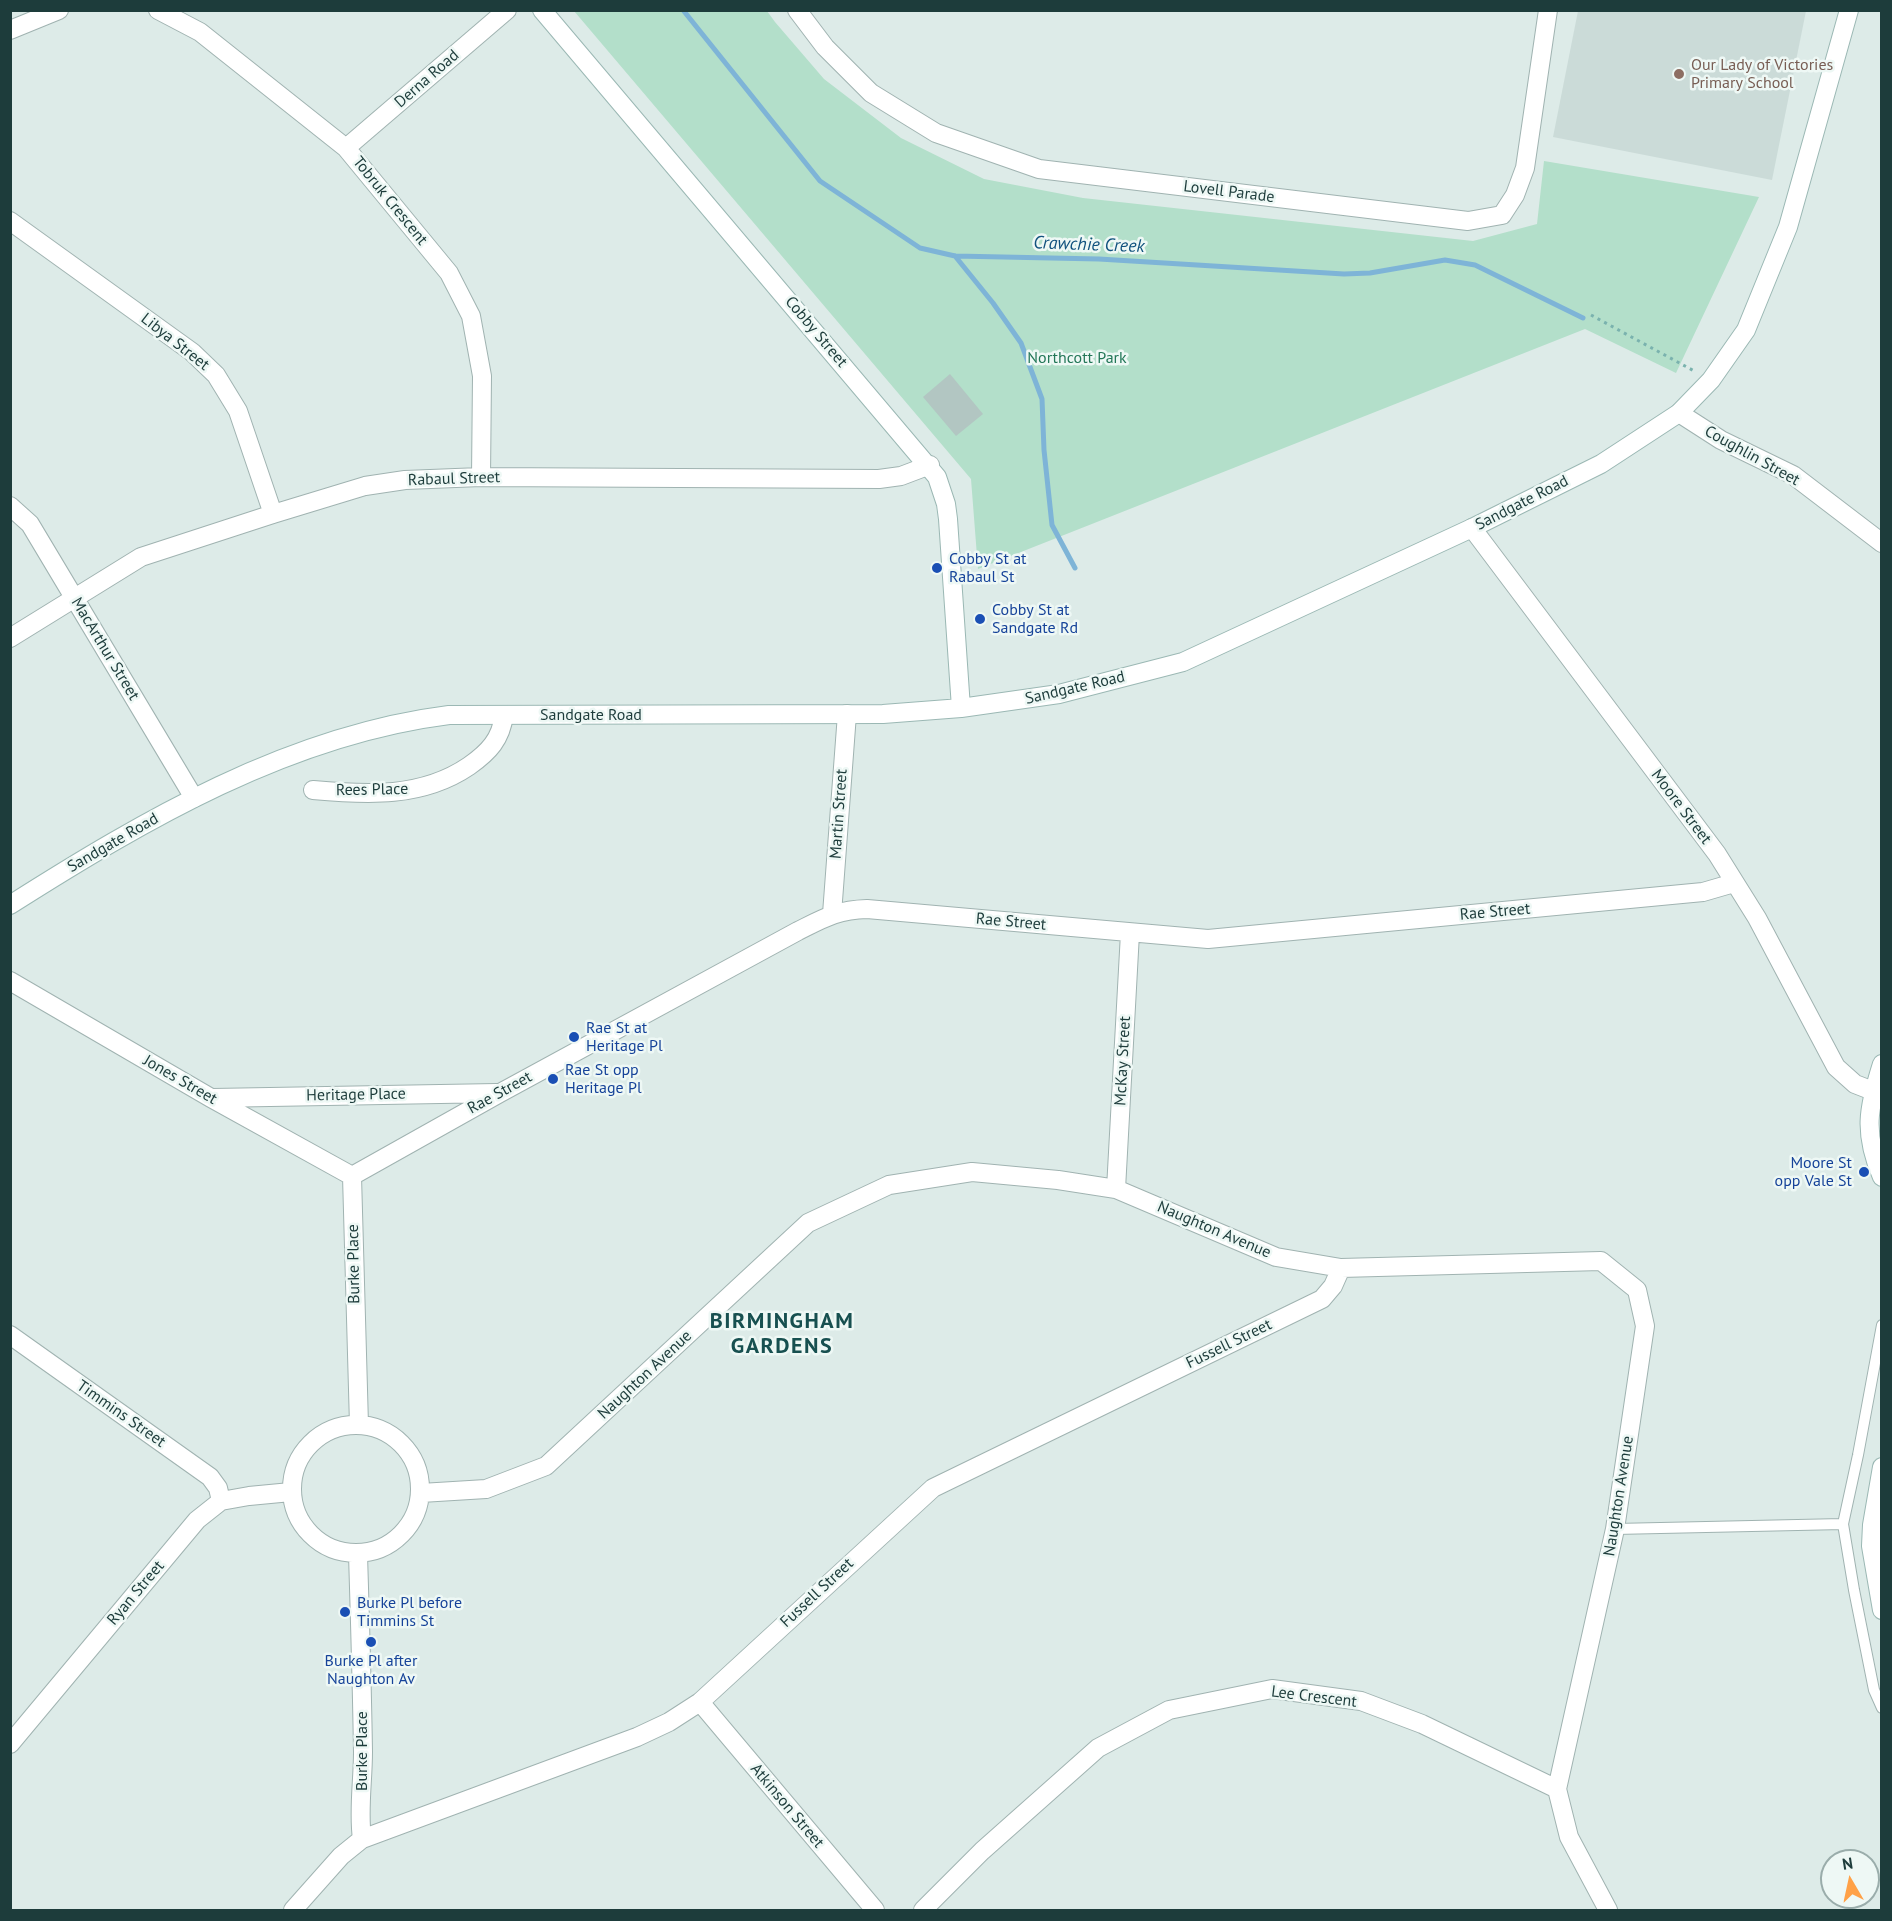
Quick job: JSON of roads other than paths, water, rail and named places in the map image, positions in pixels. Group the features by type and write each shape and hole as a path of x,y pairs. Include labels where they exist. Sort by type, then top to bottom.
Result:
{"street":[{"path":"10,30 59,10"},
{"name":"Tobruk Crescent","path":"158,10 200,32 346,148 449,273 471,316 482,376 481,477"},
{"name":"Derna Road","path":"346,148 507,10"},
{"name":"Cobby Street","path":"542,10 930,465 937,477 946,504 961,708"},
{"name":"Lovell Parade","path":"797,10 825,47 871,93 936,133 1039,169 1468,221 1502,215 1515,195 1525,168 1548,10"},
{"name":"Sandgate Road","path":"10,905 95,852 194,798 276,760 411,720 449,715 883,714 961,708 1059,694 1183,662 1472,528 1601,464 1679,413 1711,380 1746,330 1788,226 1849,10"},
{"name":"Libya Street","path":"10,221 192,352 216,375 238,411 273,514"},
{"name":"Coughlin Street","path":"1679,413 1721,440 1793,475 1881,543"},
{"name":"Rabaul Street","path":"10,638 141,557 365,486 405,480 481,477 879,479 901,476 930,465"},
{"name":"MacArthur Street","path":"10,506 30,524 194,798"},
{"name":"Moore Street","path":"1472,528 1717,854 1756,918 1836,1067 1855,1084 1873,1091"},
{"name":"Martin Street","path":"832,914 847,714"},
{"name":"Rees Place","path":"313,790 381,793 416,790 439,782 463,770 493,747 502,730 504,715"},
{"name":"Rae Street","path":"352,1176 500,1093 832,914 848,910 867,909 1208,939 1703,892 1734,883"},
{"name":"McKay Street","path":"1116,1189 1130,933"},
{"name":"Jones Street","path":"10,981 211,1098 352,1176"},
{"path":"1881,1064 1869,1112 1872,1150 1881,1177"},
{"name":"Heritage Place","path":"211,1098 500,1093"},
{"name":"Naughton Avenue","path":"421,1493 486,1489 546,1466 808,1222 889,1185 972,1172 1058,1180 1116,1189 1276,1257 1341,1269 1601,1261 1637,1290 1645,1326 1615,1529 1557,1789"},
{"name":"Burke Place","path":"352,1176 359,1425"},
{"name":"Fussell Street","path":"293,1911 341,1856 362,1839 637,1737 669,1722 700,1702 933,1488 1322,1299 1333,1286 1341,1269"},
{"name":"Timmins Street","path":"10,1335 210,1476 218,1488 221,1502"},
{"path":"359,1425 374,1427 394,1437 409,1452 418,1471 421,1493 417,1511 408,1528 394,1542 377,1551 358,1554 338,1551 319,1543 304,1529 295,1512 291,1492 293,1472 302,1454 315,1439 333,1429 359,1425"},
{"path":"1881,1467 1871,1546 1881,1611"},
{"name":"Ryan Street","path":"12,1739 197,1520 221,1502 249,1496 291,1492"},
{"name":"Burke Place","path":"358,1554 362,1666 362,1839"},
{"name":"Lee Crescent","path":"923,1911 982,1851 1098,1748 1169,1710 1272,1689 1361,1701 1422,1724 1557,1789"},
{"name":"Atkinson Street","path":"700,1702 875,1911"},
{"path":"1557,1789 1569,1837 1608,1911"}],"lane":[{"path":"1881,1325 1843,1524 1872,1679 1881,1708"},
{"path":"1615,1529 1843,1524"}],"waterway":[{"name":"Crawchie Creek","path":"683,10 820,181 920,248 955,256 1099,259 1344,274 1370,273 1445,260 1475,265 1583,318"},
{"path":"955,256 993,303 1021,343 1042,399 1044,450 1052,525 1075,568"}],"place":[{"name":"Our Lady of Victories Primary School","path":"1679,74"},
{"name":"Cobby St at Rabaul St","path":"937,568"},
{"name":"Cobby St at Sandgate Rd","path":"980,619"},
{"name":"Rae St at Heritage Pl","path":"574,1037"},
{"name":"Rae St opp Heritage Pl","path":"553,1079"},
{"name":"Moore St opp Vale St","path":"1864,1172"},
{"name":"Burke Pl before Timmins St","path":"345,1612"},
{"name":"Burke Pl after Naughton Av","path":"371,1642"}],"district":[{"name":"BIRMINGHAM GARDENS","path":"782,1334"}],"park label":[{"name":"Northcott Park","path":"1077,358"}]}
